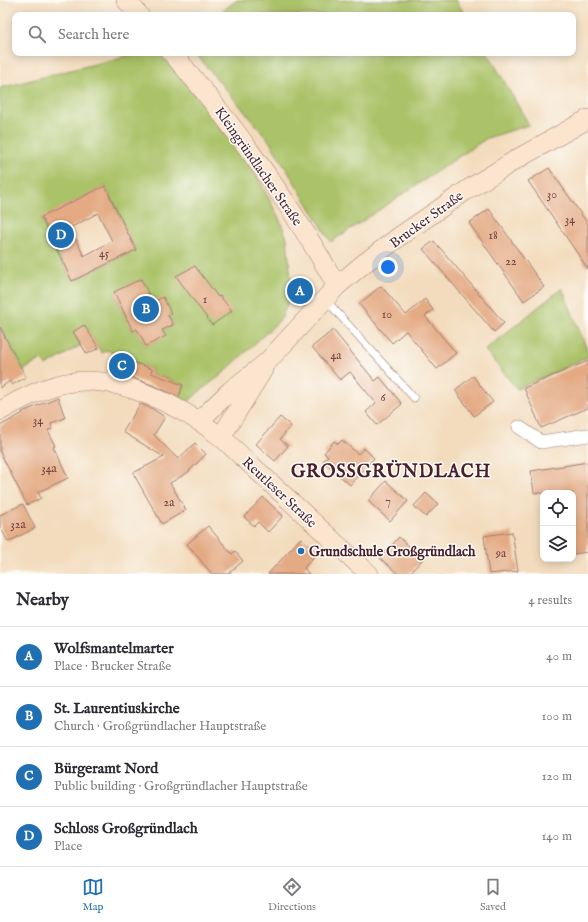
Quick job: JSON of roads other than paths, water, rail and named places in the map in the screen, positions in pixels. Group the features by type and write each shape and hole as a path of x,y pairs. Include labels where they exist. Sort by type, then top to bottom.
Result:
{"street":[{"path":"126,0 136,12"},
{"name":"Kleingründlacher Straße","path":"175,56 223,114 257,159 290,207 331,293"},
{"name":"Brucker Straße","path":"209,428 267,362 331,293 378,253 460,194 517,159 588,119"},
{"name":"Brucker Straße","path":"209,428 240,382 267,362"},
{"name":"Reutleser Straße","path":"0,411 24,398 49,388 74,381 109,383 137,391 176,408 209,428 369,574"},
{"path":"519,427 541,442 588,435"}],"lane":[{"path":"331,293 414,398"}],"place":[{"name":"Schloss Großgründlach","path":"61,235"},
{"name":"Wolfsmantelmarter","path":"300,291"},
{"name":"St. Laurentiuskirche","path":"146,309"},
{"name":"Bürgeramt Nord","path":"122,366"},
{"name":"Grundschule Großgründlach","path":"301,551"}],"district":[{"name":"GROSSGRÜNDLACH","path":"391,471"}]}
